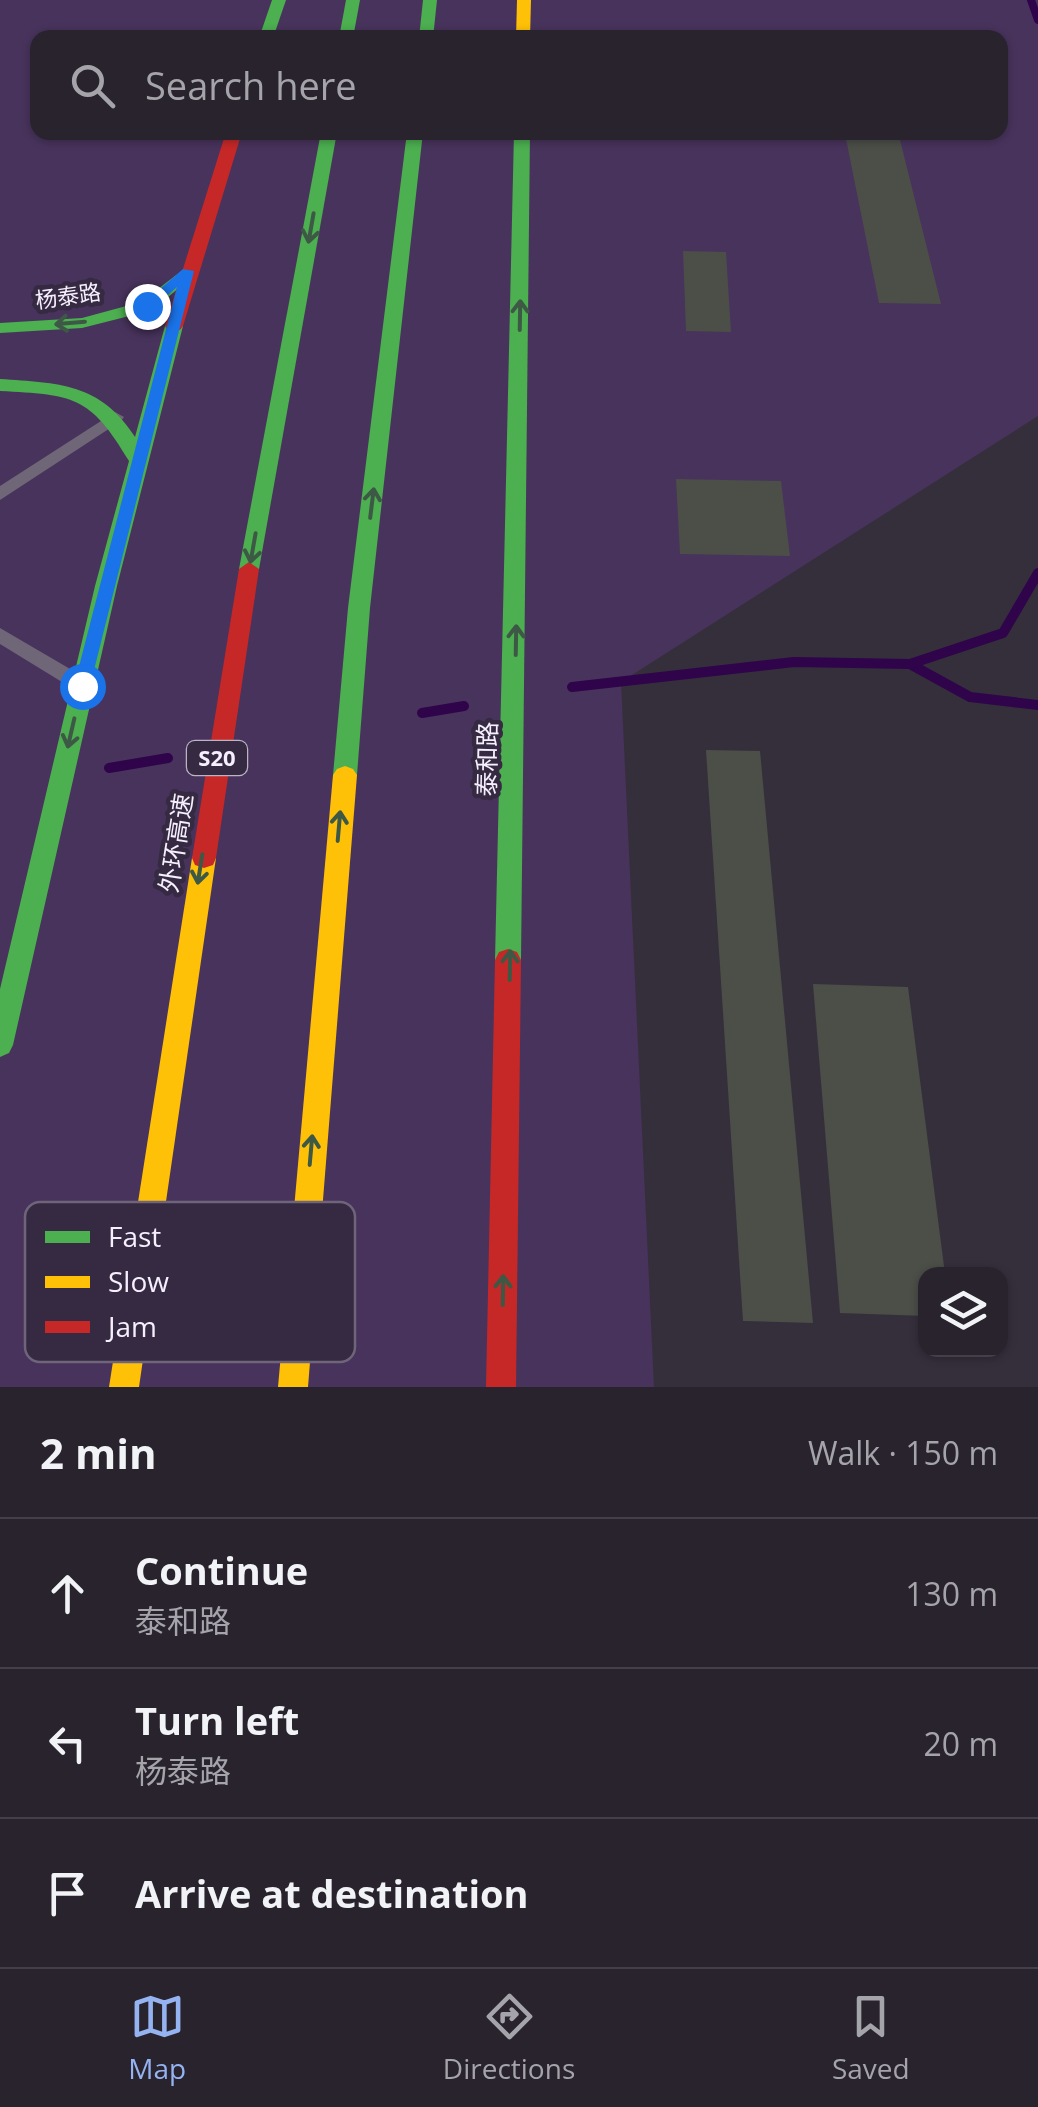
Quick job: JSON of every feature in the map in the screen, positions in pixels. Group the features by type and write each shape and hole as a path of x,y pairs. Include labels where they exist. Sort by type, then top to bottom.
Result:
{"main road":[{"path":"269,30 279,0"},
{"path":"347,30 353,0"},
{"path":"427,30 430,0"},
{"path":"524,0 524,30"},
{"path":"0,1045 137,458 188,271 231,140"},
{"name":"外环高速","path":"152,1202 232,663 328,140"},
{"path":"309,1202 359,608 414,140"},
{"name":"泰和路","path":"501,1387 522,140"},
{"name":"杨泰路","path":"0,328 82,323 147,306 188,271"},
{"path":"0,385 63,389 115,417 137,458"},
{"name":"外环高速","path":"124,1387 128,1362"},
{"path":"293,1387 295,1362"}],"lane":[{"path":"0,494 115,417"},
{"path":"0,635 82,686"}],"shaded area":[{"path":"0,0 1038,0 1038,416 621,682 654,1387 0,1387"}],"building":[{"path":"846,140 900,140 941,304 879,303"},
{"path":"683,251 726,252 731,332 686,331"},
{"path":"676,479 781,481 790,556 680,554"},
{"path":"706,750 760,751 813,1323 743,1321"},
{"path":"813,984 908,987 944,1267 918,1267 918,1316 840,1313"}],"waterway":[{"path":"1031,0 1038,20"},
{"path":"910,664 1003,633 1038,573"},
{"path":"572,687 794,662 910,664"},
{"path":"910,664 970,697 1038,705"},
{"path":"422,713 464,706"},
{"path":"109,768 168,758"}],"traffic: fast":[{"path":"269,30 279,0"},
{"path":"347,30 353,0"},
{"path":"427,30 430,0"},
{"path":"249,569 328,140"},
{"path":"345,775 359,608 414,140"},
{"path":"508,960 522,140"},
{"path":"0,328 82,323 147,306 188,271"},
{"path":"0,1045 106,586 174,326"},
{"path":"0,385 83,397 111,417 137,458"}],"traffic: slow":[{"path":"523,30 524,0"},
{"path":"309,1202 345,775"},
{"path":"152,1202 204,858"},
{"path":"124,1387 128,1362"},
{"path":"293,1387 295,1362"}],"traffic: jam":[{"path":"174,326 232,140"},
{"path":"204,858 249,569"},
{"path":"501,1387 508,960"}],"route":[{"path":"82,686 137,458 188,271 147,306"}]}
